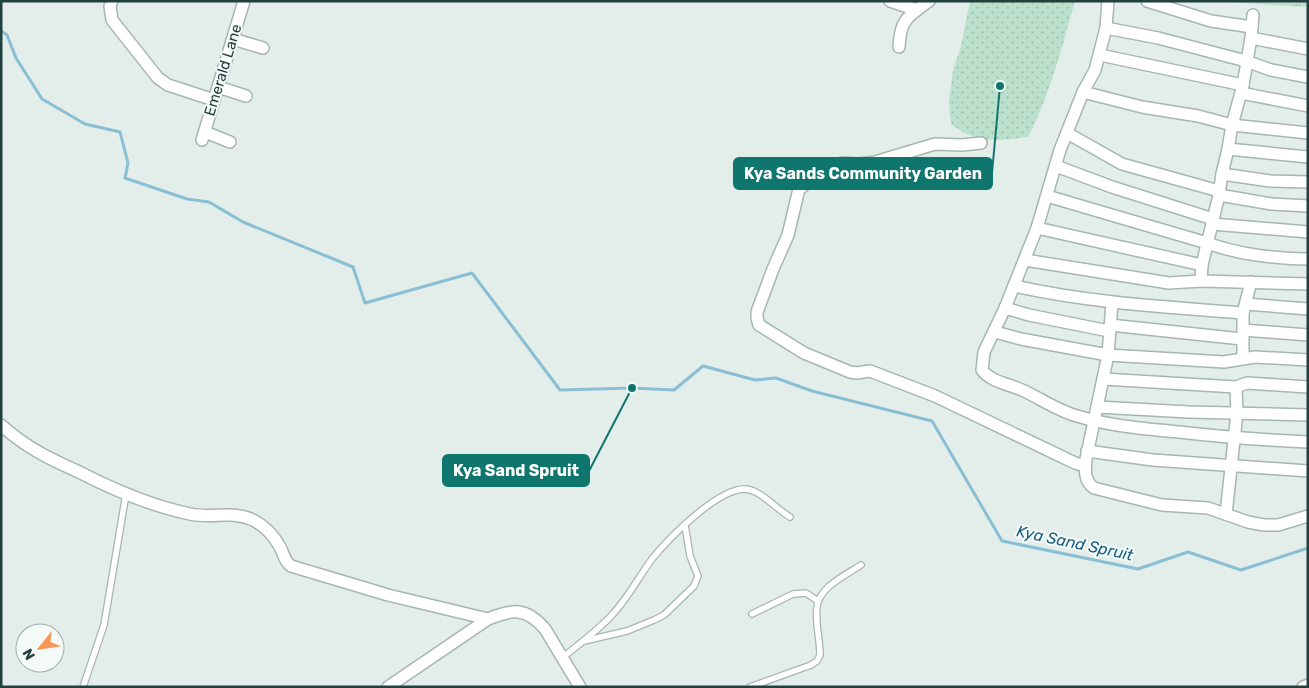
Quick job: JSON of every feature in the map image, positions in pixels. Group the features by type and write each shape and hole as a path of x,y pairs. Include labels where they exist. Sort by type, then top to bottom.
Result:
{"street":[{"path":"112,1 110,6 112,20 158,78 168,85 214,100"},
{"name":"Emerald Lane","path":"230,142 204,136 244,1"},
{"path":"890,1 917,10"},
{"path":"899,47 902,25 929,1"},
{"path":"1108,1 1106,28 1100,55 1060,150 1037,228 983,359 982,370 986,374 1075,416 1142,428 1235,438 1308,442"},
{"path":"1147,1 1160,3 1211,21 1308,50"},
{"path":"1201,281 1202,265 1219,193 1232,125 1242,89 1252,32 1253,15"},
{"path":"1106,28 1158,38 1246,61 1271,70 1308,77"},
{"path":"233,39 263,48"},
{"path":"1100,55 1308,106"},
{"path":"218,87 246,96"},
{"path":"1083,92 1142,107 1198,116 1232,125 1308,133"},
{"path":"1067,133 1122,164 1219,193 1272,204 1308,206"},
{"path":"981,143 962,145 935,144 876,162 864,164 842,163 803,185 799,189 788,235 757,312 757,322 804,353 850,372 870,371 935,396 1075,463 1085,466"},
{"path":"1228,149 1308,157"},
{"path":"1056,166 1212,221 1308,232"},
{"path":"1222,174 1270,181 1308,182"},
{"path":"1047,196 1230,251 1257,256 1308,259"},
{"path":"1037,228 1202,265"},
{"path":"1025,260 1168,282 1308,284"},
{"path":"1243,358 1244,309 1251,282"},
{"path":"1014,286 1112,303 1308,310"},
{"path":"1112,303 1108,355 1087,451 1085,466 1088,482 1094,488 1154,503 1208,508 1248,522 1278,525 1308,516"},
{"path":"1005,308 1029,315 1109,328 1308,335"},
{"path":"995,332 1021,339 1108,355 1224,362 1243,358 1270,357 1308,360"},
{"path":"1103,379 1236,387 1247,383 1308,387"},
{"path":"1226,514 1237,413 1236,387"},
{"path":"1097,407 1308,415"},
{"path":"1,425 38,452 126,494 187,513 208,516 228,514 256,521 269,531 280,547 287,563 291,566 388,595 488,619"},
{"path":"1087,451 1153,460 1308,471"},
{"path":"388,687 488,619 505,612 522,611 538,621 553,640 580,687"},
{"path":"1303,687 1308,685"}],"lane":[{"path":"563,657 612,615 637,584 658,552 685,525 725,494 745,489 753,491 790,517"},
{"path":"84,687 104,625 126,494"},
{"path":"582,642 628,631 664,615 694,586 698,576 690,556 685,525"},
{"path":"750,687 811,665 817,661 820,655 818,601 827,588 861,565"},
{"path":"752,614 793,594 806,593 818,601"}],"green space":[{"path":"970,1 1075,1 1049,88 1028,137 988,140 969,135 951,124 949,102 953,70 961,46"},
{"path":"1212,1 1308,1 1308,7"}],"waterway":[{"name":"Kya Sand Spruit","path":"1,31 7,35 16,58 42,99 85,124 120,132 128,163 125,178 187,199 209,202 243,222 353,267 365,303 472,273 560,390 632,388 674,390 703,366 755,380 776,378 812,391 932,421 1002,541 1138,569 1188,552 1241,570 1308,548"}],"place":[{"name":"Kya Sands Community Garden","path":"1000,86"},
{"name":"Kya Sand Spruit","path":"632,388"}]}
